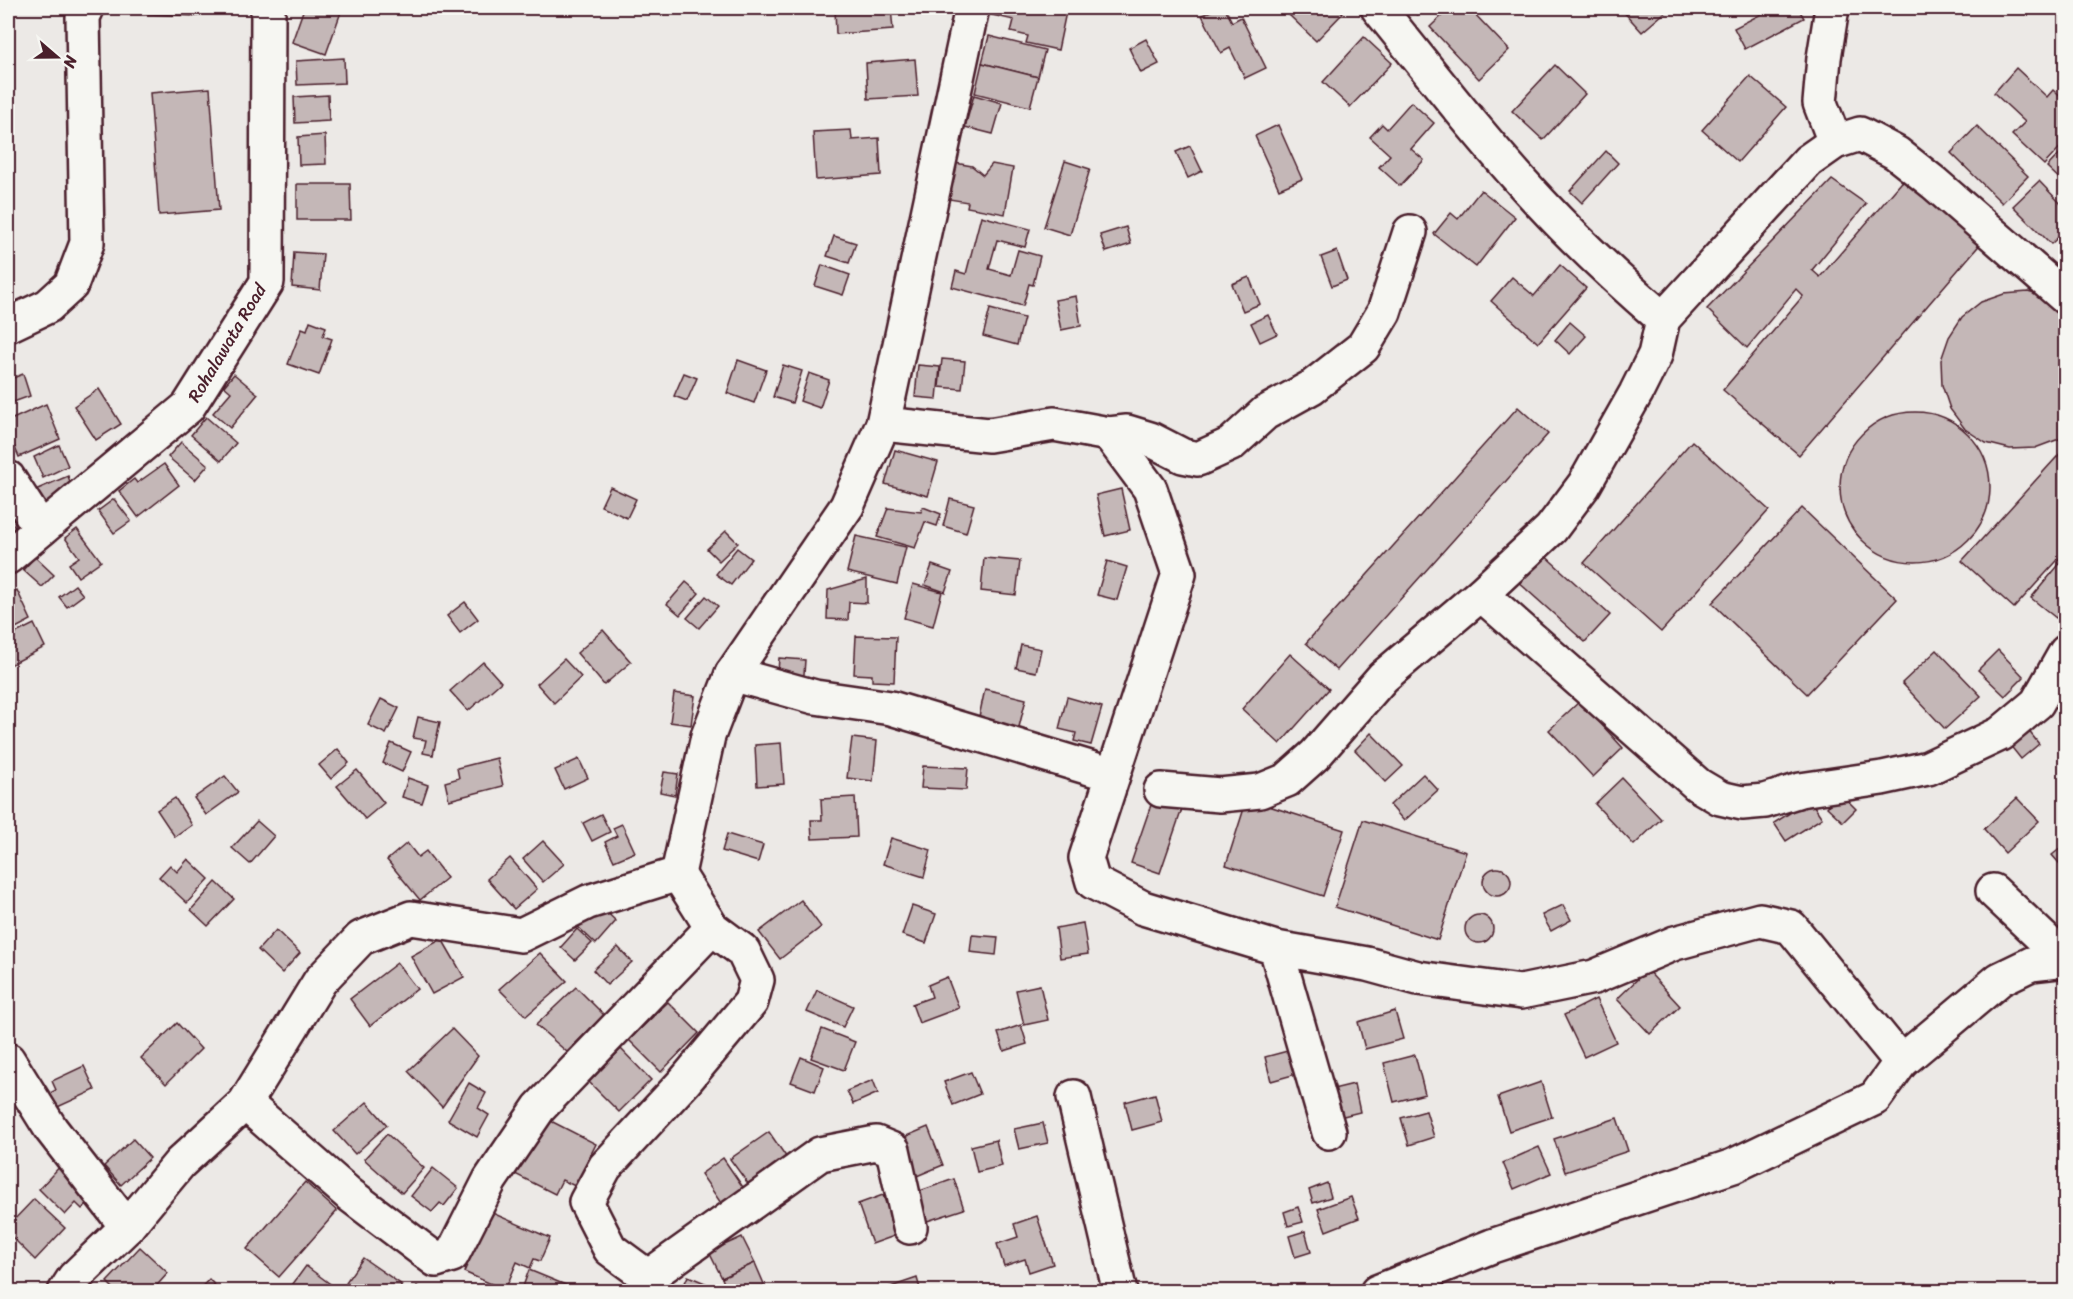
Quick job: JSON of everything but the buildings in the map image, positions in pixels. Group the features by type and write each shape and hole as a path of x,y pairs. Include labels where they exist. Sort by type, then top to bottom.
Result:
{"street":[{"path":"8,325 48,306 71,285 87,243 83,17 87,8"},
{"name":"Rohalawata Road","path":"8,557 188,408 267,282 268,8"},
{"path":"910,1227 893,1150 876,1143 820,1154 649,1284 610,1249 586,1202 605,1167 685,1081 751,1002 757,980 743,951 712,928 678,874 708,736 732,674 847,506 883,424 972,8"},
{"path":"1378,8 1540,203 1662,319"},
{"path":"1832,8 1820,103 1835,142"},
{"path":"1161,790 1220,795 1260,791 1287,780 1315,755 1383,677 1481,594 1551,529 1584,484 1636,393 1655,355 1662,319 1808,161 1835,142 1860,134 1896,153 1934,183 2066,298"},
{"path":"883,424 989,435 1054,424 1109,434 1127,432 1150,439 1183,456 1198,459 1231,444 1265,413 1312,387 1363,347 1384,312 1410,232"},
{"path":"1109,434 1150,489 1179,574 1086,858 1093,882 1143,908 1276,948 1367,964 1418,978 1521,992 1594,977 1675,943 1760,920 1791,927 1901,1062"},
{"path":"8,478 41,529"},
{"path":"1481,594 1698,785 1720,798 1742,803 1765,801 1800,790 1882,778 1928,768 2000,734 2037,703 2066,652"},
{"path":"732,674 814,697 891,708 1113,775"},
{"path":"76,1287 180,1163 245,1103 320,981 361,938 411,918 521,935 588,902 678,874"},
{"path":"1377,1292 1492,1246 1733,1166 1875,1098 1901,1062 2000,979 2031,964 2066,960 1993,891"},
{"path":"245,1103 350,1195 436,1260 452,1255 490,1180 539,1108 712,928"},
{"path":"1276,948 1329,1132"},
{"path":"8,1060 51,1129 127,1227"},
{"path":"1074,1097 1120,1292"}]}
